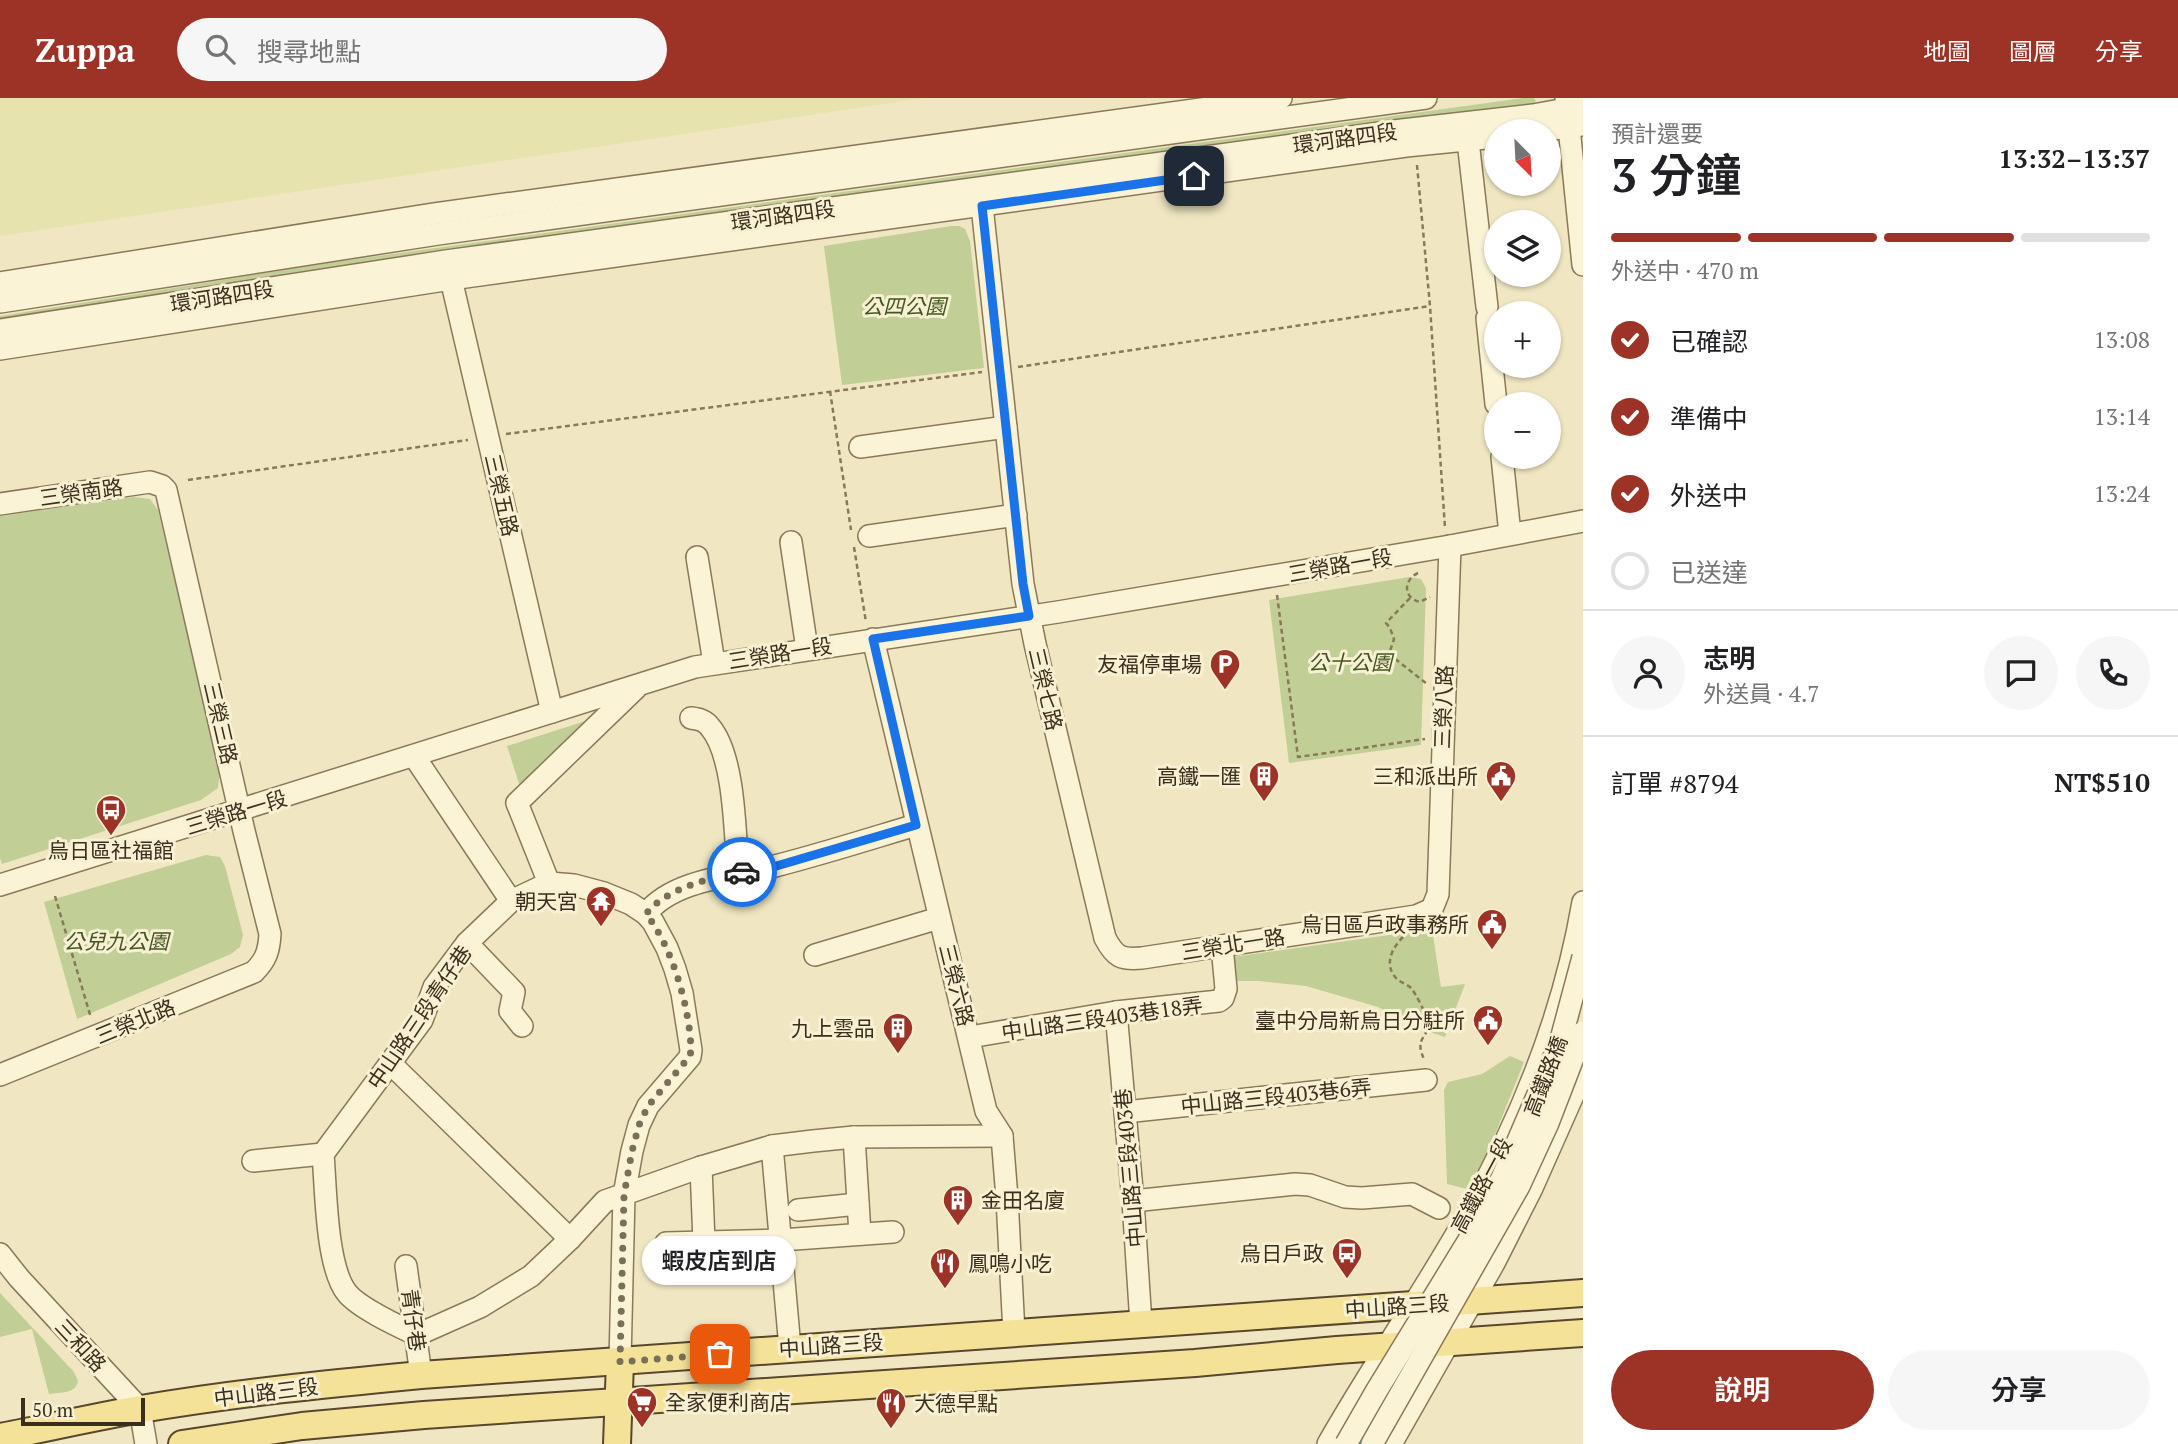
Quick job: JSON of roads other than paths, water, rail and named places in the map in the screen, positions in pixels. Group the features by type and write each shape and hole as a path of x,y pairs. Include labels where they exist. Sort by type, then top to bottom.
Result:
{"main road":[{"name":"中山路三段","path":"0,1437 139,1409 299,1387 421,1375 1583,1293"},
{"name":"中山路三段","path":"182,1444 302,1426 424,1415 1583,1334"},
{"path":"617,1444 620,1362"}],"street":[{"path":"0,283 433,214 1281,98"},
{"name":"環河路四段","path":"0,302 438,234 1426,98"},
{"path":"1574,113 1583,265"},
{"name":"環河路四段","path":"0,330 446,261 1388,132 1533,115 1574,113"},
{"name":"環河路四段","path":"0,349 451,279 1406,146 1484,139"},
{"path":"1468,141 1495,392"},
{"name":"三榮七路","path":"982,206 1023,584 1105,938 1116,955"},
{"name":"三榮五路","path":"451,279 552,712"},
{"path":"860,447 1006,426"},
{"path":"1503,469 1510,534"},
{"name":"三榮南路","path":"0,504 150,482 162,486"},
{"name":"三榮三路","path":"162,486 169,497 270,934 270,948 265,961"},
{"path":"869,536 1016,515"},
{"name":"三榮路一段","path":"0,885 714,663 807,649 869,631 1029,616 1447,537 1510,534 1583,521"},
{"name":"三榮八路","path":"1432,908 1438,894 1447,537"},
{"path":"791,542 807,649"},
{"path":"697,557 714,663"},
{"name":"三榮六路","path":"869,631 986,1111 1002,1136 1014,1333"},
{"path":"620,1362 624,1195 639,1125 648,1106 690,1056 682,993 667,948 646,914 631,904 604,893 549,883 517,803 640,684"},
{"path":"691,718 702,720 709,726 720,746 728,772 738,873"},
{"path":"414,755 510,901"},
{"path":"646,914 654,903 663,897 719,876 773,867 916,825"},
{"name":"中山路三段青仔巷","path":"323,1154 422,1020 434,987 467,943 510,901 549,883"},
{"name":"高鐵路一段","path":"1328,1444 1464,1222 1491,1171 1518,1113 1545,1043 1578,930 1583,902"},
{"name":"三榮北一路","path":"1116,955 1129,959 1142,958 1416,916 1432,908"},
{"path":"816,955 939,918"},
{"path":"467,943 514,992 510,1010 522,1026"},
{"name":"中山路三段403巷18弄","path":"970,1037 1116,1012 1219,1001 1226,989 1222,946"},
{"name":"高鐵路橋","path":"1346,1444 1475,1230 1502,1178 1560,1043 1583,957"},
{"name":"三榮北路","path":"0,1075 238,980 254,972 265,961"},
{"name":"中山路三段403巷","path":"1116,1012 1141,1324"},
{"path":"1545,1043 1583,1032"},
{"name":"高鐵路橋","path":"1372,1444 1519,1186 1548,1124 1583,1032"},
{"path":"1545,1043 1583,1047"},
{"path":"390,1063 570,1238"},
{"path":"1391,1444 1474,1301 1532,1188 1583,1073"},
{"name":"中山路三段403巷6弄","path":"1125,1111 1426,1080"},
{"path":"253,1161 323,1154 335,1271 347,1294 377,1315 417,1335 480,1307 531,1276 605,1201 701,1167 772,1146 854,1137 1002,1136"},
{"path":"854,1137 860,1234"},
{"path":"772,1146 790,1348"},
{"path":"701,1167 704,1242"},
{"path":"1133,1201 1295,1184 1310,1185 1345,1197 1412,1194 1439,1208"},
{"path":"798,1210 858,1204"},
{"path":"666,1243 781,1240 893,1232"},
{"name":"三和路","path":"0,1254 139,1409"},
{"name":"青仔巷","path":"406,1266 421,1375"},
{"path":"139,1409 146,1444"}],"waterway":[{"path":"1359,1444 1372,1423"}],"place":[{"name":"友福停車場","path":"1225,691"},
{"name":"高鐵一匯","path":"1264,803"},
{"name":"三和派出所","path":"1501,803"},
{"name":"烏日區社福館","path":"111,837"},
{"name":"朝天宮","path":"601,928"},
{"name":"烏日區戶政事務所","path":"1492,951"},
{"name":"臺中分局新烏日分駐所","path":"1488,1047"},
{"name":"九上雲品","path":"898,1055"},
{"name":"金田名廈","path":"958,1227"},
{"name":"烏日戶政","path":"1347,1280"},
{"name":"鳳鳴小吃","path":"945,1290"},
{"name":"蝦皮店到店","path":"720,1354"},
{"name":"全家便利商店","path":"642,1429"},
{"name":"大德早點","path":"891,1430"}],"park label":[{"name":"公四公園","path":"904,306"},
{"name":"公十公園","path":"1350,662"},
{"name":"公兒九公園","path":"116,941"}]}
